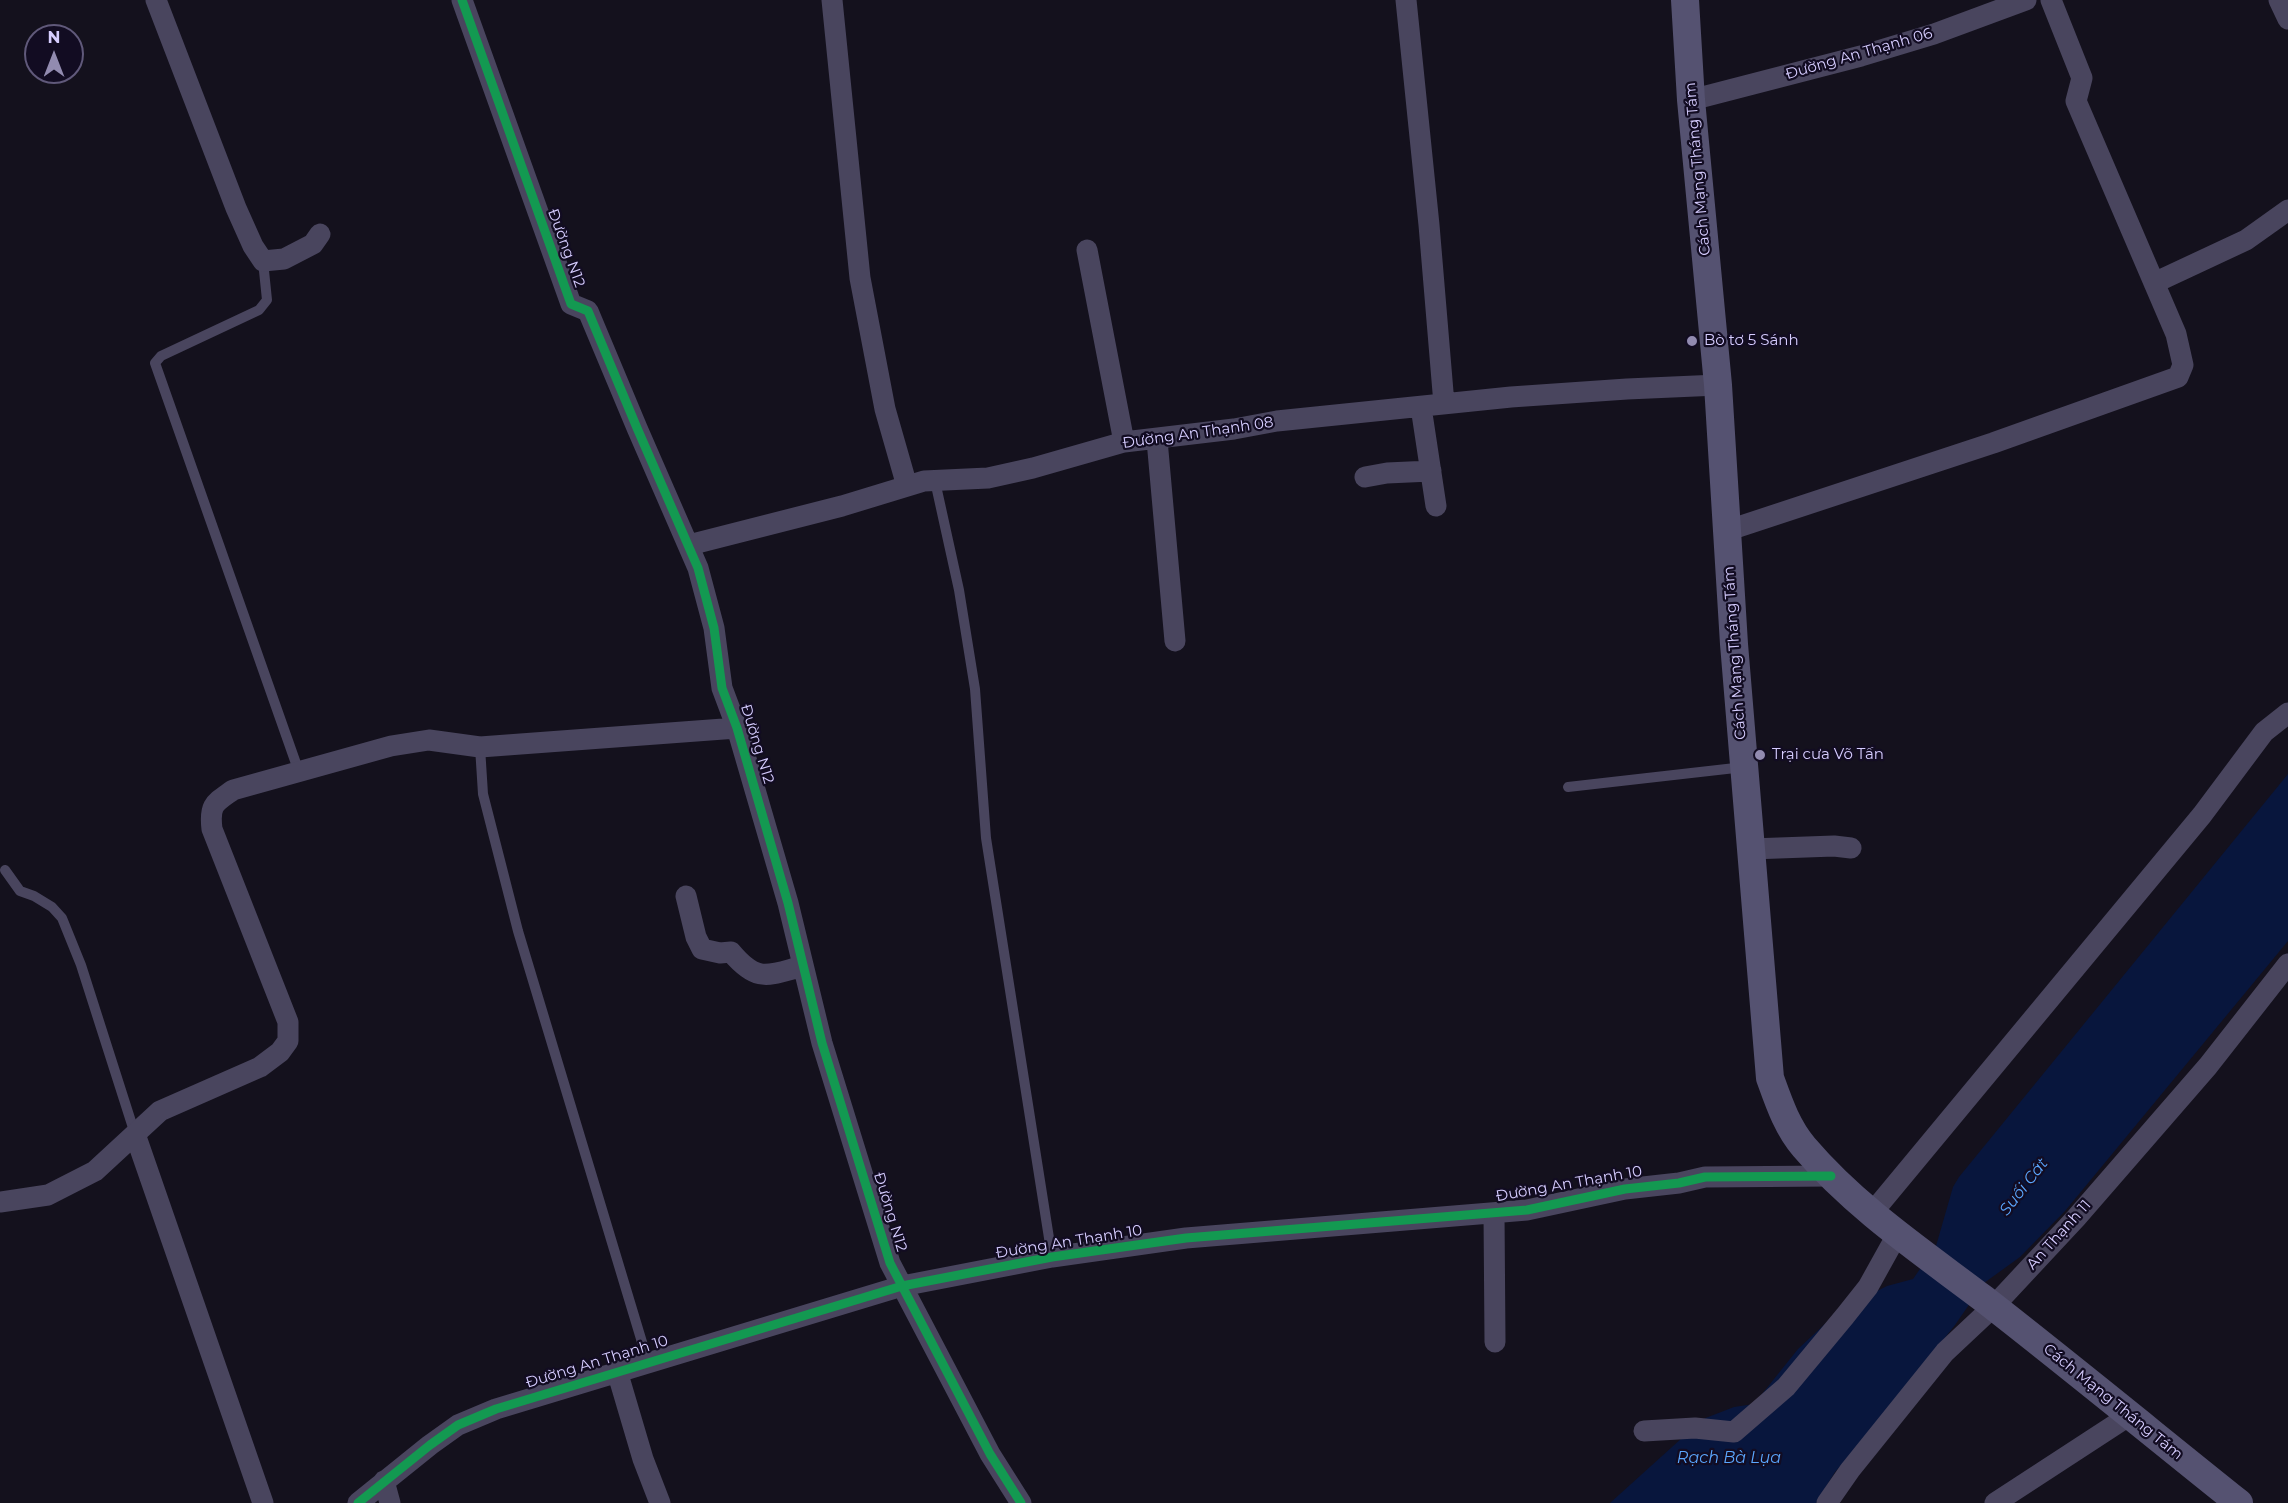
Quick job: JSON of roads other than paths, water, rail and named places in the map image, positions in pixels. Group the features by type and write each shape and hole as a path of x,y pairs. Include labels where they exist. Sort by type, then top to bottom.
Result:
{"main road":[{"name":"Cách Mạng Tháng Tám","path":"1685,0 1691,100 1718,385 1726,531 1770,1078 1785,1120 1802,1145 1831,1176 1872,1212 2240,1503"}],"street":[{"path":"156,0 236,208 253,246 263,261 284,259 313,244 320,234"},
{"name":"Đường N12","path":"462,0 571,304 588,311 636,428 698,568 714,628 722,688 737,728 788,903 829,1065 890,1263 990,1454 1021,1503"},
{"path":"832,0 860,278 885,409 907,486"},
{"path":"1406,0 1429,225 1444,404"},
{"name":"Đường An Thạnh 06","path":"1691,100 1934,34 2026,0"},
{"path":"1726,531 1994,443 2178,377 2183,365 2176,334 2076,101 2082,78 2051,0"},
{"path":"2279,0 2288,19"},
{"path":"2154,283 2246,240 2288,210"},
{"path":"1087,250 1124,442"},
{"name":"Đường An Thạnh 08","path":"689,545 831,509 924,481 988,478 1033,468 1124,442 1157,440 1277,421 1444,404 1627,388 1718,385"},
{"path":"1421,407 1436,506"},
{"path":"1157,440 1176,641"},
{"path":"1365,477 1387,473 1431,471"},
{"path":"1872,1212 2202,815 2264,732 2288,712"},
{"path":"0,1202 48,1195 95,1171 160,1111 260,1068 280,1052 288,1041 288,1022 212,829 210,812 214,803 233,790 391,746 429,740 480,747 737,728"},
{"path":"1751,849 1834,846 1851,848"},
{"path":"686,896 696,937 702,949 720,953 731,952 755,973 766,976 803,966"},
{"name":"An Thạnh 11","path":"1827,1503 1850,1470 1945,1352 2076,1218 2208,1066 2288,964"},
{"path":"135,1134 263,1503"},
{"name":"Đường An Thạnh 10","path":"358,1503 458,1425 516,1402 902,1286 1053,1257 1186,1238 1527,1210 1625,1189 1705,1177 1831,1176"},
{"path":"1494,1213 1495,1342"},
{"path":"1644,1431 1695,1428 1734,1432 1786,1387 1908,1240"},
{"path":"617,1371 660,1503"},
{"path":"1995,1503 2130,1415"},
{"path":"384,1481 390,1503"}],"lane":[{"path":"263,261 267,300 259,310 161,356 155,363 298,772"},
{"path":"935,481 959,590 975,688 986,838 1053,1257"},
{"path":"480,747 483,794 518,931 648,1362"},
{"path":"1568,787 1744,766"},
{"path":"5,870 20,891 52,907 62,918 81,965 135,1134"}],"water":[{"path":"2288,774 2288,941 2065,1211 2020,1257 1984,1283 1955,1325 1859,1446 1835,1472 1816,1503 1610,1503 1703,1419 1734,1407 1754,1404 1798,1349 1841,1309 1887,1286 1913,1279 1936,1246 1953,1187 1959,1177"}],"place":[{"name":"Bò tơ 5 Sánh","path":"1692,341"},
{"name":"Trại cưa Võ Tấn","path":"1760,755"}],"water label":[{"name":"Suối Cát","path":"2024,1187"},
{"name":"Rạch Bà Lụa","path":"1729,1458"}]}
